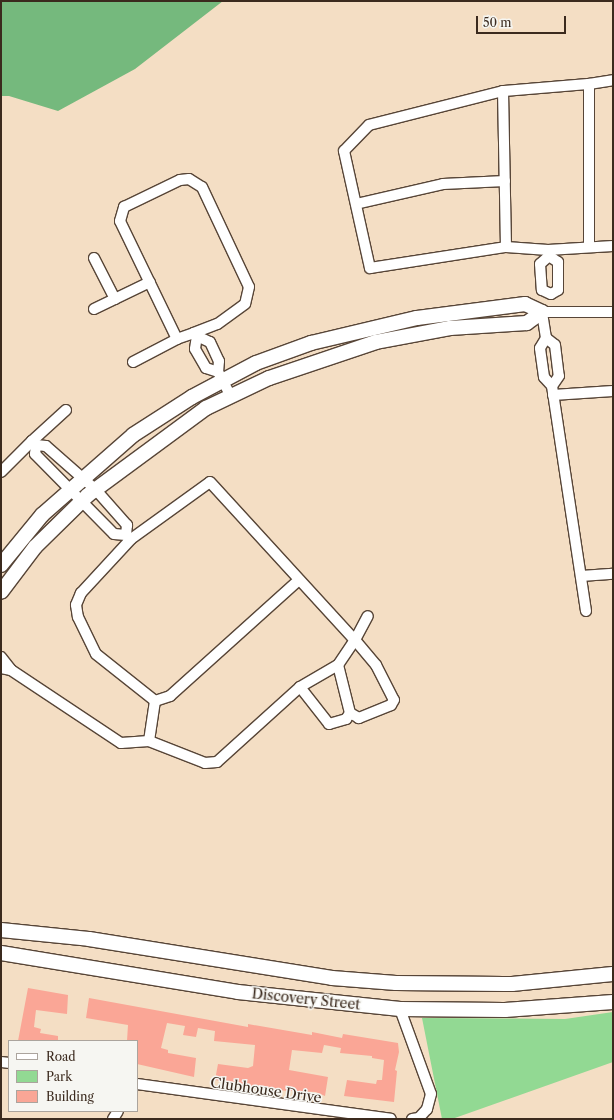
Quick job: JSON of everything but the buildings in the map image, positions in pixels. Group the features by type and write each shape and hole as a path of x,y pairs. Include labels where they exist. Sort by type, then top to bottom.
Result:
{"street":[{"path":"613,80 589,84 503,91 368,125 344,151 370,268 506,247 548,253 589,246 613,246"},
{"path":"589,84 589,246"},
{"path":"503,91 506,247"},
{"path":"133,362 177,340 196,334 217,324 245,304 249,287 202,187 190,179 171,183 124,207 120,221 177,340"},
{"path":"356,204 443,184 505,181"},
{"path":"548,253 558,262 558,290 551,294 547,312 546,338 540,348 544,377 553,391 586,610"},
{"path":"548,253 540,264 542,290 551,294"},
{"path":"94,258 115,299"},
{"path":"94,309 150,282"},
{"path":"1,565 42,515 133,435 220,377 311,343 365,328 417,318 525,304 547,312 613,312"},
{"path":"1,592 35,547 82,502 170,433 206,408 269,378 376,342 450,328 527,323 547,312"},
{"path":"196,334 195,349 206,368 220,377"},
{"path":"196,334 210,342 219,361 220,377 231,396"},
{"path":"546,338 555,345 559,376 553,391"},
{"path":"553,391 613,391"},
{"path":"1,472 34,443 66,410"},
{"path":"34,443 46,446 96,490 127,525 129,537"},
{"path":"34,443 36,454 114,534 129,537"},
{"path":"155,701 96,654 78,617 76,605 81,593 129,537 210,482 355,640 376,665 394,700 391,706 359,718 350,713 338,666"},
{"path":"581,576 613,574"},
{"path":"155,701 170,696 299,580"},
{"path":"1,657 6,669 121,743 149,741 205,763 217,762 300,687 338,666 355,640 368,616"},
{"path":"300,687 329,724 346,719 350,713"},
{"path":"149,741 155,701"},
{"name":"Discovery Street","path":"1,930 89,939 332,978 396,983 512,984 613,974"},
{"name":"Discovery Street","path":"1,953 238,992 400,1009 505,1010 613,1002"},
{"path":"400,1009 431,1094 427,1109 419,1118 412,1119"},
{"name":"Clubhouse Drive","path":"138,1084 391,1119"}],"green space":[{"path":"1,1 223,1 135,69 58,111 9,96 1,96"},
{"path":"613,1012 613,1062 452,1119 442,1119 422,1018 565,1019"}]}
